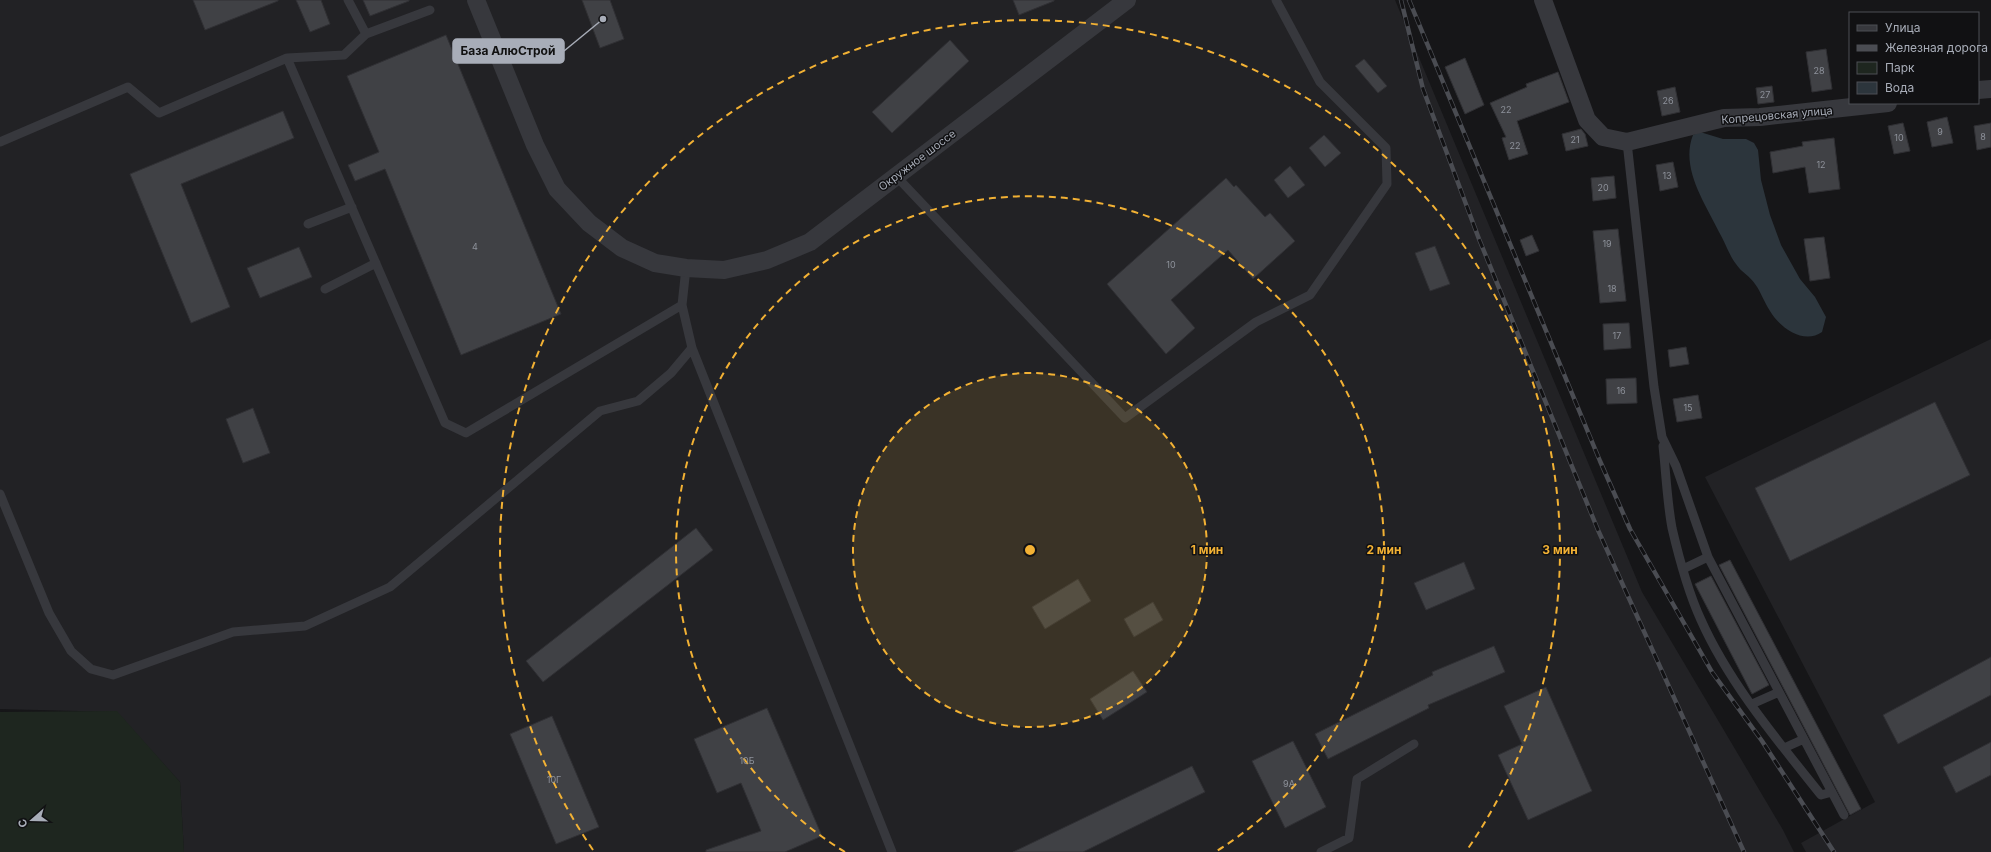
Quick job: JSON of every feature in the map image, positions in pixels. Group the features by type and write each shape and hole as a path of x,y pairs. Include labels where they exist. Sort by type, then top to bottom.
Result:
{"street":[{"name":"Окружное шоссе","path":"476,0 535,145 557,189 589,223 622,248 655,263 686,268 724,270 767,260 810,242 1127,0"},
{"name":"Копрецовская улица","path":"1543,0 1587,120 1603,137 1627,142 1724,118 1760,117 1879,104"},
{"path":"1979,90 1991,88"}],"lane":[{"path":"348,0 366,34"},
{"path":"896,176 1125,418 1256,322 1310,295 1387,184 1386,148 1320,82 1276,0"},
{"path":"0,142 128,87 159,113 287,58 344,55 366,34 430,10"},
{"path":"287,58 445,423 466,433 682,305"},
{"path":"1627,142 1654,387 1662,437 1672,526 1683,569 1701,620 1725,666 1784,748 1821,795 1832,792"},
{"path":"308,224 352,207"},
{"path":"325,289 376,264"},
{"path":"686,268 682,305 692,348 892,852"},
{"path":"0,494 49,613 71,651 90,669 112,674 233,632 305,626 390,586 600,410 638,401 671,373 692,348"},
{"path":"1662,437 1676,466 1708,556 1844,815"},
{"path":"1683,569 1708,556"},
{"path":"1752,704 1779,692"},
{"path":"1784,748 1804,739"},
{"path":"1321,852 1350,838 1357,779 1414,744"}],"shaded area":[{"path":"0,0 1395,0 1642,592 1783,830 1794,852 184,852 180,782 117,712 0,709"},
{"path":"1991,339 1991,852 1806,852 1801,843 1875,802 1705,477"}],"green space":[{"path":"117,711 180,782 184,852 0,852 0,712"}],"water":[{"path":"1700,132 1723,139 1746,139 1754,143 1758,150 1761,180 1770,215 1781,245 1800,279 1815,297 1826,317 1822,332 1815,336 1808,337 1800,336 1786,329 1774,317 1753,281 1740,269 1729,253 1701,197 1692,173 1690,147 1693,135"}],"building":[{"path":"193,0 278,0 278,1 205,30"},
{"path":"296,0 321,0 330,24 310,32"},
{"path":"363,0 409,0 409,1 370,16"},
{"path":"582,0 610,0 624,39 600,48"},
{"path":"1013,0 1054,0 1054,1 1019,15"},
{"path":"446,35 561,314 461,355 385,169 355,181 348,165 379,152 347,76"},
{"path":"950,40 969,61 892,133 872,112"},
{"path":"1826,49 1832,89 1812,92 1806,52"},
{"path":"1465,58 1484,105 1465,114 1445,67"},
{"path":"1364,59 1387,86 1378,93 1355,66"},
{"path":"1558,72 1569,102 1517,121 1528,154 1509,160 1502,138 1506,137 1490,103 1527,87 1526,84"},
{"path":"1772,86 1774,102 1758,104 1756,88"},
{"path":"1675,87 1680,112 1662,116 1657,91"},
{"path":"283,111 294,138 181,184 230,307 191,323 130,174"},
{"path":"1947,117 1953,143 1932,147 1927,122"},
{"path":"1903,123 1910,151 1894,154 1888,126"},
{"path":"1991,123 1991,147 1977,150 1974,126"},
{"path":"1581,129 1585,134 1588,146 1566,151 1562,134"},
{"path":"1324,135 1341,153 1325,167 1309,148"},
{"path":"1834,138 1840,189 1809,193 1805,167 1773,173 1770,152 1803,146 1802,142"},
{"path":"1673,162 1678,187 1660,191 1656,165"},
{"path":"1290,166 1305,185 1288,198 1274,180"},
{"path":"1614,176 1616,198 1593,201 1591,178"},
{"path":"1226,178 1234,187 1236,185 1265,217 1270,213 1295,241 1253,279 1228,250 1171,300 1195,328 1166,354 1107,284"},
{"path":"1618,229 1626,301 1600,303 1593,231"},
{"path":"1532,235 1539,251 1526,256 1520,240"},
{"path":"1824,237 1830,278 1810,281 1804,239"},
{"path":"1435,246 1450,284 1430,291 1415,253"},
{"path":"299,247 312,277 260,298 247,268"},
{"path":"1629,323 1631,348 1604,350 1603,324"},
{"path":"1686,347 1689,364 1670,367 1668,350"},
{"path":"1636,378 1637,403 1607,404 1606,379"},
{"path":"1698,395 1702,418 1677,422 1673,399"},
{"path":"1935,402 1970,475 1790,561 1755,488"},
{"path":"253,408 270,453 243,463 226,419"},
{"path":"696,528 713,550 543,682 526,661"},
{"path":"1730,560 1861,809 1850,815 1719,565"},
{"path":"1464,562 1475,589 1426,610 1414,583"},
{"path":"1711,576 1769,685 1752,694 1695,584"},
{"path":"1078,579 1091,601 1045,629 1032,607"},
{"path":"1153,602 1163,620 1134,637 1124,619"},
{"path":"1494,646 1505,672 1428,705 1429,708 1328,759 1315,734 1433,675 1432,672"},
{"path":"1991,657 1991,695 1898,744 1883,715"},
{"path":"1133,671 1147,692 1103,720 1090,699"},
{"path":"1546,687 1592,791 1528,820 1498,755 1522,744 1504,706"},
{"path":"767,708 822,836 785,852 706,852 706,850 761,831 741,783 717,793 694,739"},
{"path":"552,716 599,827 556,844 510,734"},
{"path":"1293,741 1326,807 1285,828 1252,761"},
{"path":"1991,742 1991,775 1956,793 1943,767"},
{"path":"1192,766 1205,792 1083,852 1013,852"}],"railway":[{"path":"1401,0 1423,89 1479,239 1598,530 1744,852"},
{"path":"1409,0 1600,461 1630,529 1712,672 1762,741 1834,852"}],"place":[{"name":"База АлюСтрой","path":"603,19"}]}
